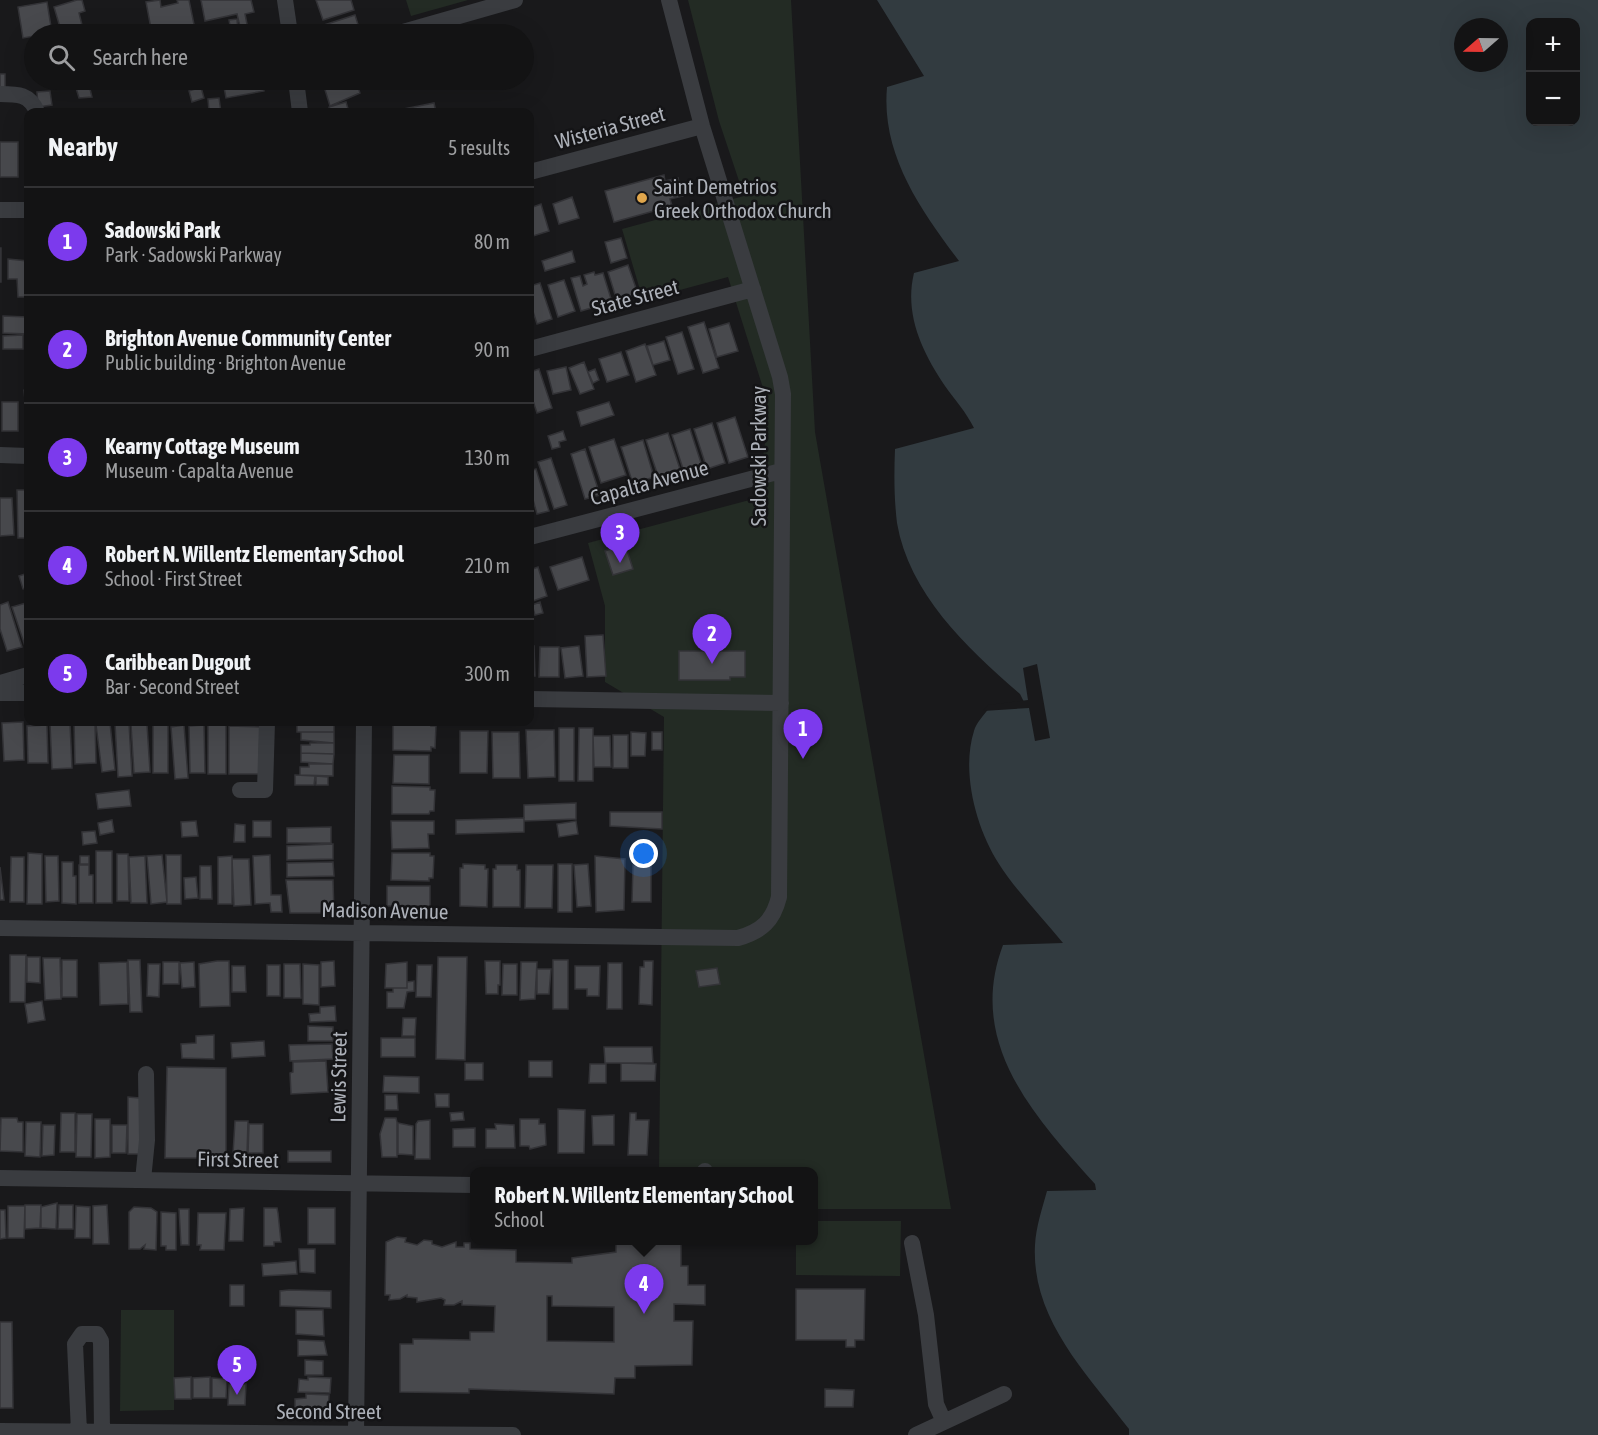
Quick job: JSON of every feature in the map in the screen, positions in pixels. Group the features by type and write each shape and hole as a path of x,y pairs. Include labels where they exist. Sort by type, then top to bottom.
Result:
{"street":[{"path":"285,0 289,24"},
{"path":"431,24 515,0"},
{"name":"Sadowski Parkway","path":"669,0 702,126 780,377 779,897 775,913 766,926"},
{"path":"297,90 300,108"},
{"path":"0,94 23,95 36,108"},
{"name":"Wisteria Street","path":"534,171 702,126"},
{"path":"0,210 24,210"},
{"name":"State Street","path":"534,348 753,289"},
{"path":"0,455 24,456"},
{"name":"Capalta Avenue","path":"534,536 781,471"},
{"path":"0,683 24,676"},
{"path":"0,693 24,693"},
{"path":"534,699 781,703"},
{"path":"240,790 266,790 267,726"},
{"name":"Lewis Street","path":"356,1434 364,726"},
{"name":"Madison Avenue","path":"0,928 738,938 766,926"},
{"path":"143,1180 147,1140 147,1074"},
{"name":"First Street","path":"0,1178 470,1185"},
{"path":"912,1242 926,1315 936,1404 944,1422"},
{"path":"79,1432 75,1344 82,1334 90,1332 97,1334 101,1341 102,1432"},
{"path":"916,1435 1004,1394"},
{"name":"Second Street","path":"0,1431 513,1435"}],"shaded area":[{"path":"406,0 468,0 411,16"},
{"path":"688,0 791,0 815,432 951,1209 818,1209 818,1167 659,1167 664,717 605,682 605,606 588,543 757,498 765,443 763,388 728,277 643,300 622,229 744,196 719,121"},
{"path":"877,0 1598,0 1598,1435 1129,1435 1129,1429 1080,1366 1052,1321 1042,1297 1036,1272 1035,1245 1047,1191 1096,1190 1095,1184 1050,1132 1012,1076 1000,1046 993,1014 994,981 1003,945 1063,943 999,864 984,834 970,782 970,747 978,722 989,708 1024,702 1020,694 961,639 927,596 904,549 897,523 894,486 895,449 974,428 929,360 913,318 911,303 914,273 959,261 930,221 906,180 890,135 887,87 924,76"},
{"path":"818,1221 901,1221 900,1276 796,1275 796,1245 818,1245"},
{"path":"121,1310 174,1310 174,1410 120,1411"}],"pier":[{"path":"1037,664 1050,738 1035,741 1029,708 983,711 988,705 1028,700 1023,668"}],"building":[{"path":"82,0 85,11 79,13 82,24 59,24 54,7"},
{"path":"160,0 161,7 178,3 177,0 189,0 194,24 150,24 146,2"},
{"path":"201,0 251,0 254,12 245,14 247,24 239,24 237,14 205,21"},
{"path":"316,0 351,0 354,10 323,20"},
{"path":"47,2 51,24 24,24 23,38 18,7"},
{"path":"355,15 358,24 327,24"},
{"path":"237,19 237,24 230,24 229,20"},
{"path":"0,74 5,74 5,89 0,90"},
{"path":"77,90 90,90 92,97 79,98"},
{"path":"202,90 204,98 192,102 189,91"},
{"path":"224,90 264,91 226,98"},
{"path":"325,90 359,90 360,93 330,106"},
{"path":"50,91 52,105 38,107 37,92"},
{"path":"219,98 220,108 209,108 208,99"},
{"path":"346,102 348,108 329,108"},
{"path":"434,103 435,108 408,108"},
{"path":"0,142 18,142 18,177 0,177"},
{"name":"Saint Demetrios Greek Orthodox Church","path":"664,175 665,181 678,178 683,196 670,199 672,206 614,222 605,191"},
{"path":"572,197 579,218 559,224 553,204"},
{"path":"541,204 549,231 534,236 534,207"},
{"path":"621,238 627,258 611,263 605,242"},
{"path":"1,248 1,282 0,282"},
{"path":"572,251 575,262 545,271 542,261"},
{"path":"8,259 24,261 24,297 18,297 17,279 8,279"},
{"path":"628,265 638,294 617,301 608,272"},
{"path":"594,272 595,275 603,273 612,302 581,311 571,278 580,276 583,286 587,284 584,275"},
{"path":"564,280 575,311 558,317 548,285"},
{"path":"540,283 552,319 537,324 534,315 534,285"},
{"path":"3,316 24,317 24,334 3,333"},
{"path":"704,322 719,368 703,373 688,327"},
{"path":"729,323 738,351 717,357 709,329"},
{"path":"682,332 694,369 678,374 666,337"},
{"path":"23,335 23,349 3,349 3,336"},
{"path":"664,341 670,360 653,365 647,346"},
{"path":"645,344 656,375 636,382 626,351"},
{"path":"621,352 629,375 607,382 599,359"},
{"path":"584,362 594,389 580,394 569,368"},
{"path":"566,367 571,390 553,394 547,371"},
{"path":"539,369 552,408 537,413 534,404 534,371"},
{"path":"595,369 599,380 593,383 588,372"},
{"path":"2,402 18,402 18,431 2,431"},
{"path":"609,402 614,415 581,426 577,412"},
{"path":"735,417 748,457 729,463 717,423"},
{"path":"712,423 725,463 707,469 694,429"},
{"path":"690,429 703,469 685,475 672,435"},
{"path":"563,431 566,440 559,442 560,447 552,449 548,436"},
{"path":"668,433 680,469 658,476 646,440"},
{"path":"614,439 626,475 601,483 589,447"},
{"path":"643,440 654,477 633,484 621,447"},
{"path":"585,449 600,495 585,499 571,454"},
{"path":"551,458 567,505 554,509 538,462"},
{"path":"536,469 549,511 537,514 534,503 534,470"},
{"path":"17,490 24,490 24,538 18,538"},
{"path":"0,498 12,498 14,535 0,536"},
{"path":"625,544 633,569 613,575 605,551"},
{"path":"582,557 589,580 558,590 550,567"},
{"path":"538,567 547,596 534,601 534,568"},
{"path":"24,574 24,589 23,589 19,576"},
{"path":"8,602 22,647 7,651 0,629 0,605"},
{"path":"540,602 543,613 535,615 534,604"},
{"path":"24,604 24,643 12,607"},
{"path":"603,635 606,676 587,677 585,636"},
{"path":"579,646 583,676 565,678 561,648"},
{"path":"540,647 559,647 559,677 539,677"},
{"path":"679,651 745,651 745,677 730,677 730,680 679,680"},
{"path":"23,722 24,760 4,761 2,723"},
{"path":"27,726 47,726 48,763 28,763"},
{"path":"50,726 70,726 72,768 52,769"},
{"path":"74,726 95,726 96,763 75,764"},
{"path":"96,726 110,726 115,770 102,772"},
{"path":"115,726 129,726 132,776 118,777"},
{"path":"131,726 147,726 150,772 134,773"},
{"path":"153,726 168,726 168,773 153,773"},
{"path":"184,726 188,778 175,779 171,727"},
{"path":"189,726 204,726 205,773 190,773"},
{"path":"208,726 226,726 226,774 208,774"},
{"path":"229,726 260,727 259,774 229,774"},
{"path":"297,726 334,726 334,732 297,732"},
{"path":"393,726 436,726 435,748 431,747 431,751 393,750"},
{"path":"559,728 574,728 574,781 559,781"},
{"path":"579,728 593,728 593,781 578,781"},
{"path":"526,730 554,730 555,777 528,778"},
{"path":"460,731 488,731 487,773 460,773"},
{"path":"301,732 334,732 334,743 301,740"},
{"path":"492,732 519,732 520,778 493,778"},
{"path":"631,732 646,733 645,756 631,756"},
{"path":"652,732 662,732 662,750 652,750"},
{"path":"613,735 628,735 628,768 613,768"},
{"path":"593,736 610,736 611,767 594,767"},
{"path":"310,743 334,743 334,754 301,753 301,745 310,745"},
{"path":"301,753 334,754 333,764 301,762"},
{"path":"394,755 429,755 429,784 393,783"},
{"path":"309,764 333,764 333,776 300,775 300,767 309,767"},
{"path":"295,775 315,776 314,785 295,785"},
{"path":"316,776 328,777 328,785 316,785"},
{"path":"392,786 430,787 430,790 435,790 434,811 430,811 429,814 392,814"},
{"path":"129,790 131,806 98,809 96,794"},
{"path":"576,803 576,819 524,821 524,805"},
{"path":"610,812 662,812 662,829 610,826"},
{"path":"524,818 524,832 456,834 456,820"},
{"path":"112,820 114,832 100,835 98,823"},
{"path":"196,821 198,836 182,837 181,822"},
{"path":"253,821 271,821 271,837 253,837"},
{"path":"391,821 434,821 434,834 428,834 429,848 392,849"},
{"path":"576,821 578,834 559,837 557,824"},
{"path":"235,824 245,825 245,842 234,842"},
{"path":"331,827 331,843 287,843 287,828"},
{"path":"95,831 97,843 83,845 82,832"},
{"path":"333,844 333,859 287,860 287,846"},
{"path":"96,851 112,851 112,903 96,903"},
{"path":"28,853 42,854 42,904 27,904"},
{"path":"392,853 430,853 430,856 434,856 433,878 429,878 429,881 391,880"},
{"path":"117,854 128,854 129,901 117,901"},
{"path":"162,855 167,902 151,904 147,856"},
{"path":"166,855 181,855 181,904 167,904"},
{"path":"270,855 271,895 281,895 282,912 271,912 270,903 255,904 253,856"},
{"path":"45,856 58,856 59,901 46,902"},
{"path":"80,856 89,856 89,864 80,864"},
{"path":"145,856 147,903 131,903 129,857"},
{"path":"232,856 232,904 218,904 218,857"},
{"path":"595,856 625,859 624,910 596,912"},
{"path":"11,857 24,857 24,902 10,902"},
{"path":"232,859 249,859 251,905 234,906"},
{"path":"62,862 73,862 73,876 76,876 76,904 62,903"},
{"path":"333,862 334,876 287,877 287,863"},
{"path":"463,864 485,865 485,869 488,869 487,907 460,906 460,868 463,868"},
{"path":"558,864 572,864 572,912 558,912"},
{"path":"588,864 591,906 577,907 574,865"},
{"path":"79,865 89,865 89,875 93,875 93,903 79,903"},
{"path":"496,865 517,865 517,870 520,870 520,907 493,907 493,869 496,869"},
{"path":"526,865 553,865 552,908 525,908"},
{"path":"633,865 651,865 651,902 632,902"},
{"path":"200,866 211,866 212,899 200,899"},
{"path":"0,867 4,900 0,900"},
{"path":"196,877 198,898 185,899 184,878"},
{"path":"286,880 333,880 334,913 290,913"},
{"path":"387,886 430,886 430,906 387,906"},
{"path":"10,955 26,955 25,1002 10,1002"},
{"path":"27,957 40,957 40,983 27,982"},
{"path":"438,957 467,957 465,1060 436,1059"},
{"path":"43,958 60,958 61,999 45,1000"},
{"path":"62,960 77,960 77,997 62,997"},
{"path":"128,960 140,960 142,1012 130,1012"},
{"path":"553,960 568,960 568,1009 553,1009"},
{"path":"229,961 230,1006 200,1007 199,964"},
{"path":"334,961 335,986 321,987 321,962"},
{"path":"485,961 500,961 498,994 486,994"},
{"path":"644,961 653,961 652,1005 639,1004 640,967 644,967"},
{"path":"127,962 128,1004 100,1005 99,963"},
{"path":"163,962 179,962 179,984 163,984"},
{"path":"194,962 195,987 182,988 180,963"},
{"path":"407,962 407,988 385,988 386,964"},
{"path":"521,962 537,962 535,999 520,1000"},
{"path":"608,963 622,963 622,1009 607,1009"},
{"path":"148,964 160,964 159,997 147,996"},
{"path":"284,964 300,964 301,998 284,998"},
{"path":"303,964 319,965 319,1005 303,1004"},
{"path":"503,964 517,964 517,995 502,995"},
{"path":"267,965 280,965 280,996 267,996"},
{"path":"417,965 432,965 431,997 416,997"},
{"path":"232,966 245,966 246,992 232,992"},
{"path":"575,966 600,966 599,996 587,996 587,989 575,989"},
{"path":"717,968 720,984 699,987 696,971"},
{"path":"537,969 551,969 549,994 537,994"},
{"path":"414,981 414,991 407,992 404,1008 387,1008 387,992 393,992 393,988 407,988 407,982"},
{"path":"42,1001 45,1020 28,1023 25,1004"},
{"path":"335,1006 336,1021 310,1022 309,1014 320,1013 320,1007"},
{"path":"403,1018 416,1018 415,1036 402,1036"},
{"path":"308,1026 333,1027 333,1041 308,1041"},
{"path":"214,1035 214,1059 182,1058 181,1044 196,1043 196,1036"},
{"path":"381,1038 415,1038 415,1057 381,1057"},
{"path":"264,1041 265,1056 232,1058 231,1043"},
{"path":"332,1044 333,1059 290,1061 289,1045"},
{"path":"604,1047 652,1047 653,1063 605,1063"},
{"path":"326,1061 328,1092 291,1094 290,1073 293,1072 293,1062"},
{"path":"529,1061 552,1061 552,1077 529,1077"},
{"path":"465,1063 483,1063 483,1080 465,1080"},
{"path":"621,1063 656,1064 655,1081 621,1081"},
{"path":"590,1064 606,1064 606,1083 589,1083"},
{"path":"167,1067 226,1068 226,1158 165,1158"},
{"path":"384,1076 419,1077 419,1093 383,1092"},
{"path":"435,1094 449,1094 449,1107 436,1107"},
{"path":"385,1095 397,1095 398,1110 385,1110"},
{"path":"128,1097 140,1098 140,1154 128,1154"},
{"path":"558,1109 585,1110 584,1153 558,1153"},
{"path":"463,1112 464,1120 451,1121 450,1113"},
{"path":"61,1113 75,1113 75,1152 60,1152"},
{"path":"630,1113 636,1113 636,1120 649,1120 647,1155 628,1155"},
{"path":"77,1114 92,1114 91,1157 76,1157"},
{"path":"614,1115 614,1145 593,1145 592,1116"},
{"path":"1,1118 17,1118 18,1122 23,1122 23,1152 0,1151"},
{"path":"385,1118 396,1118 397,1157 382,1157 380,1134"},
{"path":"95,1119 110,1119 110,1157 95,1158"},
{"path":"520,1119 539,1119 539,1124 545,1124 546,1145 530,1149 529,1146 520,1146"},
{"path":"430,1120 430,1159 415,1159 416,1124 418,1121"},
{"path":"235,1121 248,1121 247,1154 233,1154"},
{"path":"26,1122 41,1122 40,1157 25,1156"},
{"path":"398,1123 413,1126 413,1155 398,1154"},
{"path":"249,1124 263,1124 263,1153 248,1153"},
{"path":"495,1124 514,1125 515,1148 486,1148 486,1129 496,1129"},
{"path":"43,1125 55,1125 54,1155 42,1156"},
{"path":"112,1125 127,1125 126,1153 112,1153"},
{"path":"475,1128 475,1147 453,1147 453,1129"},
{"path":"288,1151 331,1151 331,1162 288,1162"},
{"path":"57,1203 56,1229 41,1228 41,1207"},
{"path":"25,1205 41,1205 40,1228 25,1229"},
{"path":"59,1205 73,1205 73,1229 58,1229"},
{"path":"107,1205 109,1244 93,1244 93,1206"},
{"path":"8,1206 25,1206 24,1238 8,1238"},
{"path":"76,1206 90,1207 90,1238 75,1238"},
{"path":"134,1207 151,1208 157,1212 156,1250 144,1249 145,1245 140,1249 129,1249 129,1212"},
{"path":"244,1208 243,1241 229,1241 230,1209"},
{"path":"264,1208 277,1208 281,1242 274,1242 274,1246 264,1246"},
{"path":"308,1208 335,1208 335,1244 308,1244"},
{"path":"179,1209 189,1209 189,1245 181,1245"},
{"path":"0,1210 5,1210 6,1238 0,1239"},
{"path":"161,1212 176,1213 176,1250 166,1250 166,1246 161,1246"},
{"path":"198,1213 226,1213 224,1250 200,1250 201,1245 197,1245"},
{"path":"397,1237 406,1238 405,1242 417,1245 424,1240 432,1241 432,1244 442,1247 456,1242 456,1247 464,1247 464,1243 470,1243 470,1249 516,1250 516,1262 572,1263 572,1258 616,1252 616,1245 681,1245 681,1266 688,1266 688,1285 705,1285 705,1305 674,1304 674,1321 693,1321 692,1365 635,1366 635,1378 615,1378 614,1394 469,1389 469,1393 400,1392 400,1344 413,1344 413,1339 470,1340 470,1332 494,1332 495,1306 462,1305 462,1301 454,1305 444,1305 445,1300 441,1298 417,1302 417,1298 407,1297 407,1295 400,1299 389,1300 390,1295 385,1295 386,1242","holes":["547,1296 552,1296 552,1306 614,1307 614,1342 547,1341"]},
{"path":"299,1249 315,1249 315,1273 300,1272"},
{"path":"296,1261 297,1274 263,1276 262,1264"},
{"path":"230,1285 244,1285 244,1306 230,1306"},
{"path":"796,1289 865,1289 864,1340 855,1340 855,1347 846,1347 846,1340 796,1340"},
{"path":"280,1291 331,1291 331,1308 280,1306"},
{"path":"296,1310 323,1310 324,1336 296,1334"},
{"path":"0,1322 12,1322 13,1408 0,1408"},
{"path":"298,1340 324,1341 327,1355 298,1356"},
{"path":"305,1360 323,1361 323,1375 305,1375"},
{"path":"191,1377 191,1399 175,1399 174,1378"},
{"path":"210,1377 210,1398 193,1398 193,1378"},
{"path":"308,1377 331,1378 330,1393 298,1392 299,1379 308,1380"},
{"path":"212,1378 227,1379 226,1398 212,1398"},
{"path":"229,1384 246,1384 245,1405 228,1405"},
{"path":"825,1389 854,1390 853,1407 825,1407"},
{"path":"306,1394 329,1395 328,1411 295,1409 295,1399 306,1398"}],"place":[{"name":"Saint Demetrios Greek Orthodox Church","path":"642,198"},
{"name":"Kearny Cottage Museum","path":"620,563"},
{"name":"Brighton Avenue Community Center","path":"712,664"},
{"name":"Sadowski Park","path":"803,759"},
{"name":"Robert N. Willentz Elementary School","path":"644,1314"},
{"name":"Caribbean Dugout","path":"237,1395"}]}
